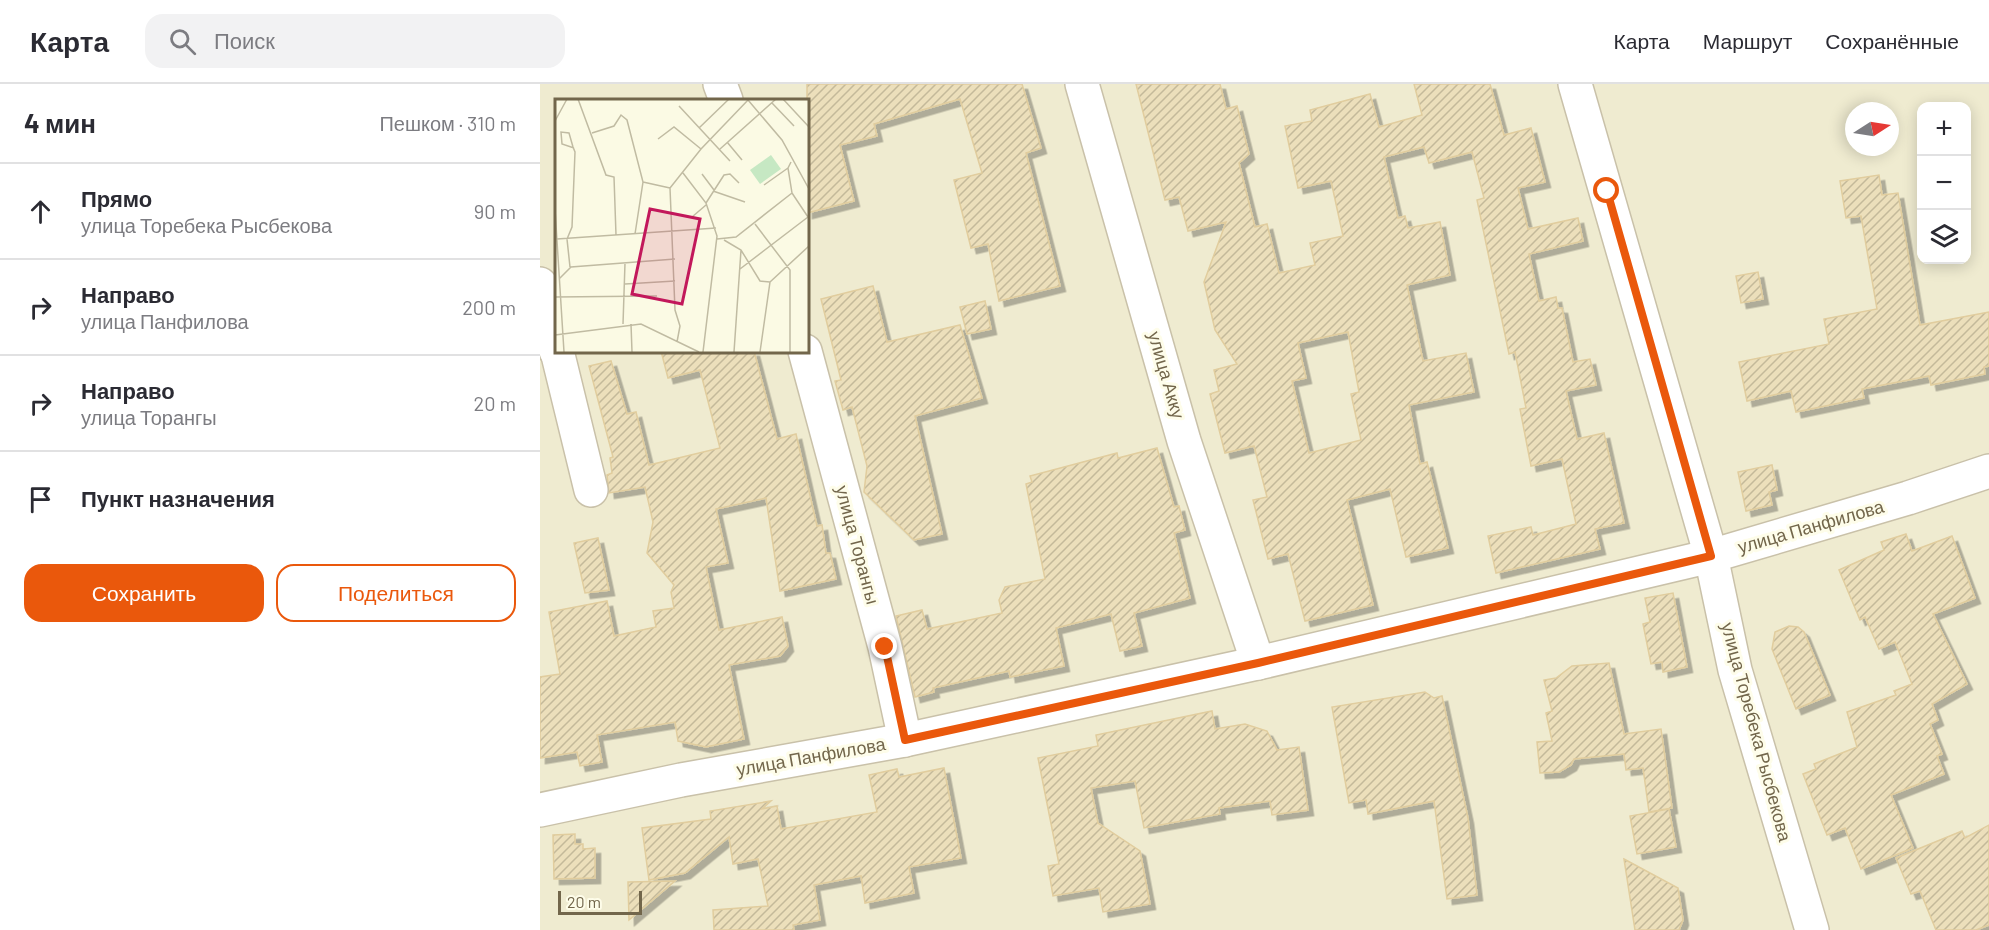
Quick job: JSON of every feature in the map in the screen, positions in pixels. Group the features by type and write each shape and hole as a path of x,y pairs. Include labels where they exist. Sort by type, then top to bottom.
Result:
{"street":[{"path":"720,84 726,99"},
{"name":"улица Акку","path":"1082,84 1184,441 1258,663"},
{"name":"улица Торебека Рысбекова","path":"1575,84 1711,556 1735,670 1812,930"},
{"path":"540,284 555,343"},
{"path":"557,352 591,490"},
{"name":"улица Торангы","path":"805,352 885,647 905,740"},
{"name":"улица Панфилова","path":"540,810 681,780 905,740 1258,663 1711,556 1908,498 1989,471"}],"shaded area":[{"path":"540,84 1989,84 1989,930 540,930"}],"building":[{"path":"807,84 1022,84 1041,148 1026,153 1060,286 999,301 988,244 971,248 954,180 982,173 960,99 874,124 877,136 840,145 854,201 808,213"},
{"path":"1136,84 1220,84 1226,109 1237,106 1249,154 1239,163 1255,227 1267,224 1279,273 1315,265 1310,243 1343,236 1331,181 1298,188 1285,126 1312,121 1310,110 1370,94 1379,127 1422,115 1414,84 1490,84 1504,135 1531,128 1545,182 1518,188 1528,229 1578,218 1583,241 1529,254 1539,301 1556,297 1558,308 1562,308 1573,362 1590,359 1596,385 1566,391 1577,439 1604,433 1624,523 1595,529 1600,549 1496,573 1488,536 1531,527 1533,535 1576,524 1562,459 1531,466 1520,409 1526,408 1515,352 1509,354 1477,200 1484,198 1472,152 1429,163 1424,147 1384,157 1398,218 1405,216 1408,228 1440,222 1450,275 1407,285 1423,361 1466,353 1474,392 1409,405 1420,464 1427,462 1448,548 1406,557 1390,489 1347,500 1373,605 1305,621 1288,554 1268,559 1253,500 1267,497 1254,446 1225,453 1210,394 1219,391 1214,370 1237,364 1215,330 1204,282 1226,222 1188,231 1179,197 1165,200","holes":["1348,332 1359,392 1351,394 1361,440 1309,453 1292,381 1306,378 1298,343"]},
{"path":"1879,175 1882,195 1898,193 1920,325 1989,312 1989,366 1984,367 1985,374 1931,385 1929,376 1862,389 1864,398 1796,412 1791,391 1747,401 1739,362 1829,344 1824,319 1877,309 1861,216 1846,218 1840,181"},
{"path":"1758,272 1763,299 1741,303 1736,276"},
{"path":"873,286 887,342 960,325 982,398 915,416 942,534 914,540 864,492 867,466 852,407 843,410 835,381 841,380 821,299"},
{"path":"985,301 991,329 967,334 960,307"},
{"path":"661,352 754,352 777,439 796,434 817,526 822,525 826,553 830,553 836,579 780,591 766,498 716,509 728,563 706,567 719,630 782,617 788,646 780,656 729,665 744,739 706,747 678,741 675,722 597,735 602,762 580,766 577,752 540,758 540,677 560,674 549,612 607,601 614,636 656,627 653,611 674,608 671,592 674,585 647,553 653,522 645,487 609,493 607,475 612,473 610,458 613,457 589,366 611,361 627,414 636,412 649,465 720,448 700,370 668,378"},
{"path":"1157,448 1174,507 1179,506 1185,530 1174,533 1190,598 1134,613 1142,646 1120,651 1111,614 1056,628 1064,666 1010,677 1009,671 933,688 934,692 915,697 896,616 922,610 927,629 1002,613 999,600 1005,587 1045,579 1026,484 1032,482 1030,476 1117,453 1118,458"},
{"path":"1772,465 1777,490 1769,492 1772,505 1746,511 1738,472"},
{"path":"1906,534 1912,551 1952,536 1975,598 1933,614 1967,684 1932,704 1938,720 1930,724 1942,754 1937,756 1944,774 1891,795 1913,848 1861,869 1845,828 1827,835 1803,774 1816,769 1814,764 1857,747 1847,712 1896,695 1894,691 1912,684 1895,642 1879,649 1865,617 1860,620 1839,570 1884,550 1881,542"},
{"path":"598,538 609,590 585,593 574,543"},
{"path":"1673,593 1687,667 1663,672 1662,662 1651,664 1643,624 1650,622 1645,598"},
{"path":"1789,626 1798,627 1804,632 1830,695 1796,709 1772,649 1775,632"},
{"path":"1609,663 1624,734 1661,729 1672,808 1649,812 1643,768 1626,770 1624,754 1574,759 1571,765 1559,772 1540,773 1537,742 1552,741 1546,713 1552,711 1544,680 1556,678 1572,666"},
{"path":"1425,692 1434,698 1442,696 1468,818 1477,895 1447,899 1434,801 1368,814 1366,800 1349,803 1332,707"},
{"path":"1212,711 1215,729 1245,724 1267,731 1277,750 1299,747 1308,810 1272,815 1270,801 1219,808 1220,814 1144,828 1135,781 1091,788 1098,823 1140,851 1150,904 1103,912 1099,888 1053,896 1048,866 1059,864 1038,758 1098,746 1096,735"},
{"path":"944,768 961,858 909,867 914,893 865,903 861,876 814,885 820,920 793,925 794,930 714,930 713,910 768,906 758,859 733,864 729,837 685,873 649,880 642,828 711,819 710,811 771,801 762,809 777,806 781,829 877,812 869,775 897,769 899,777"},
{"path":"1669,809 1676,847 1637,854 1630,816"},
{"path":"1989,825 1989,925 1976,930 1936,930 1920,891 1911,894 1896,858 1962,831 1965,838"},
{"path":"575,834 575,844 583,844 583,849 595,848 595,878 554,879 553,835"},
{"path":"1624,859 1678,888 1683,920 1679,930 1635,930"},
{"path":"675,881 629,920 628,882"}],"route":[{"path":"885,647 905,740 1258,663 1711,556 1607,191"}]}
